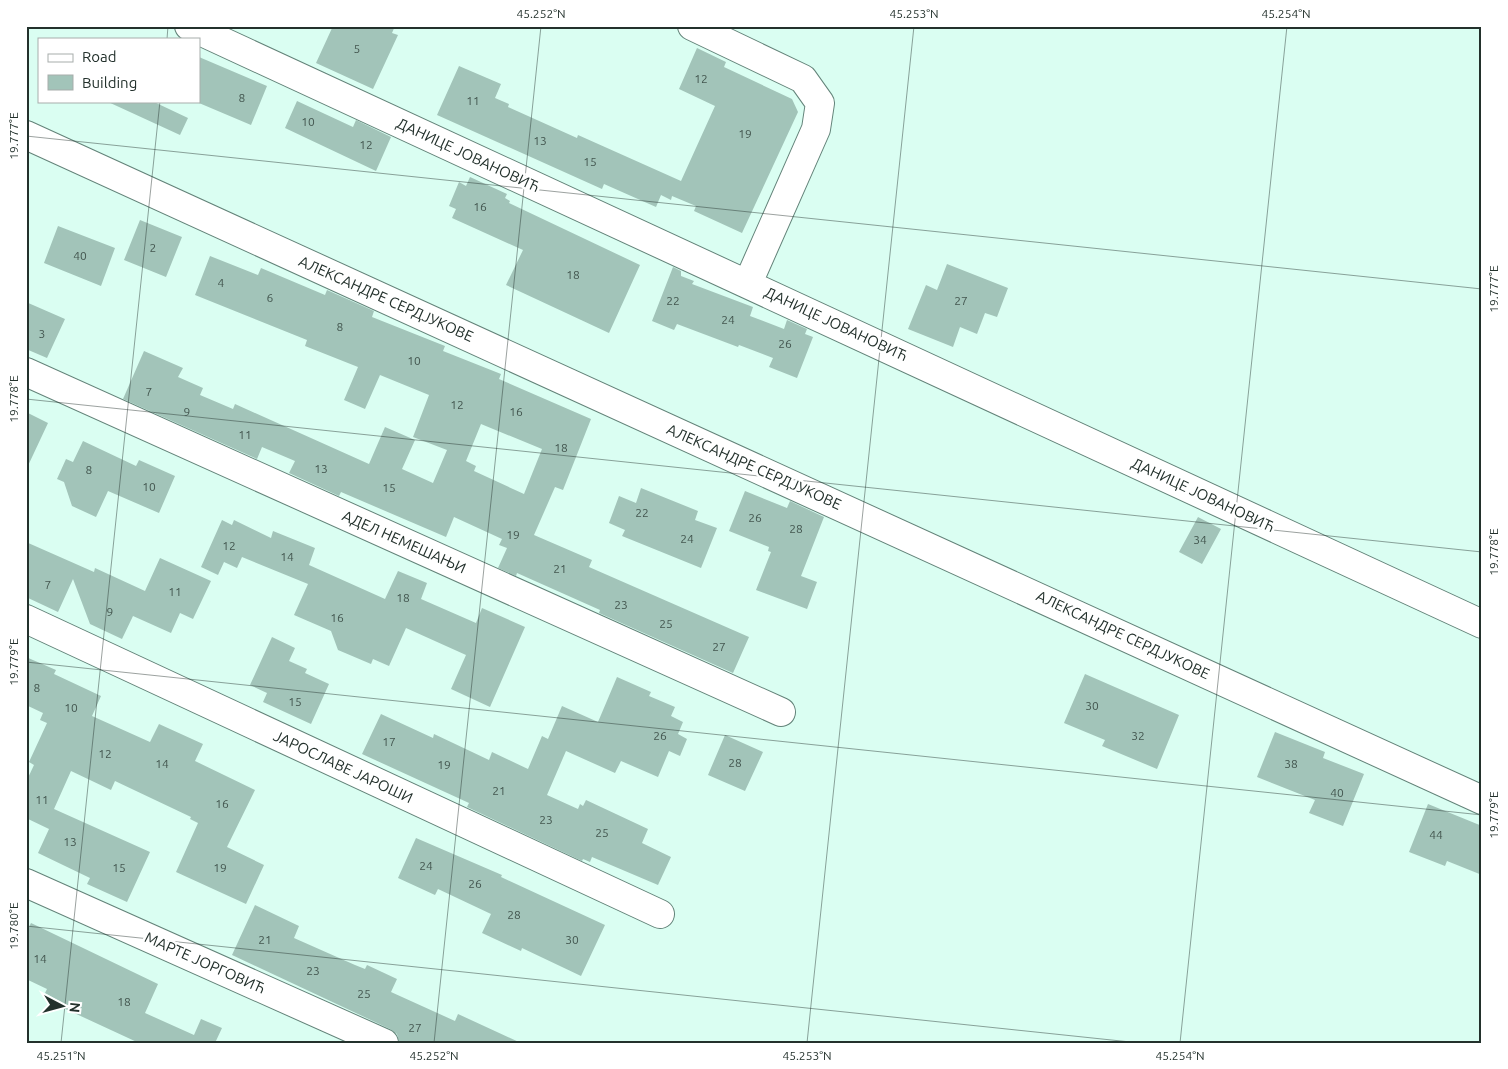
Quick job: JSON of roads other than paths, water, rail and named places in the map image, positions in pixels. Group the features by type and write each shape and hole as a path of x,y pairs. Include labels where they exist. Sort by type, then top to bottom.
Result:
{"street":[{"name":"ДАНИЦЕ ЈОВАНОВИЋ","path":"189,26 1482,624"},
{"path":"692,26 803,79 820,103 816,130 748,284"},
{"name":"АЛЕКСАНДРЕ СЕРДЈУКОВЕ","path":"26,135 1482,800"},
{"name":"АДЕЛ НЕМЕШАЊИ","path":"26,372 781,712"},
{"name":"ЈАРОСЛАВЕ ЈАРОШИ","path":"26,619 660,914"},
{"name":"МАРТЕ ЈОРГОВИЋ","path":"26,883 384,1043"}]}
